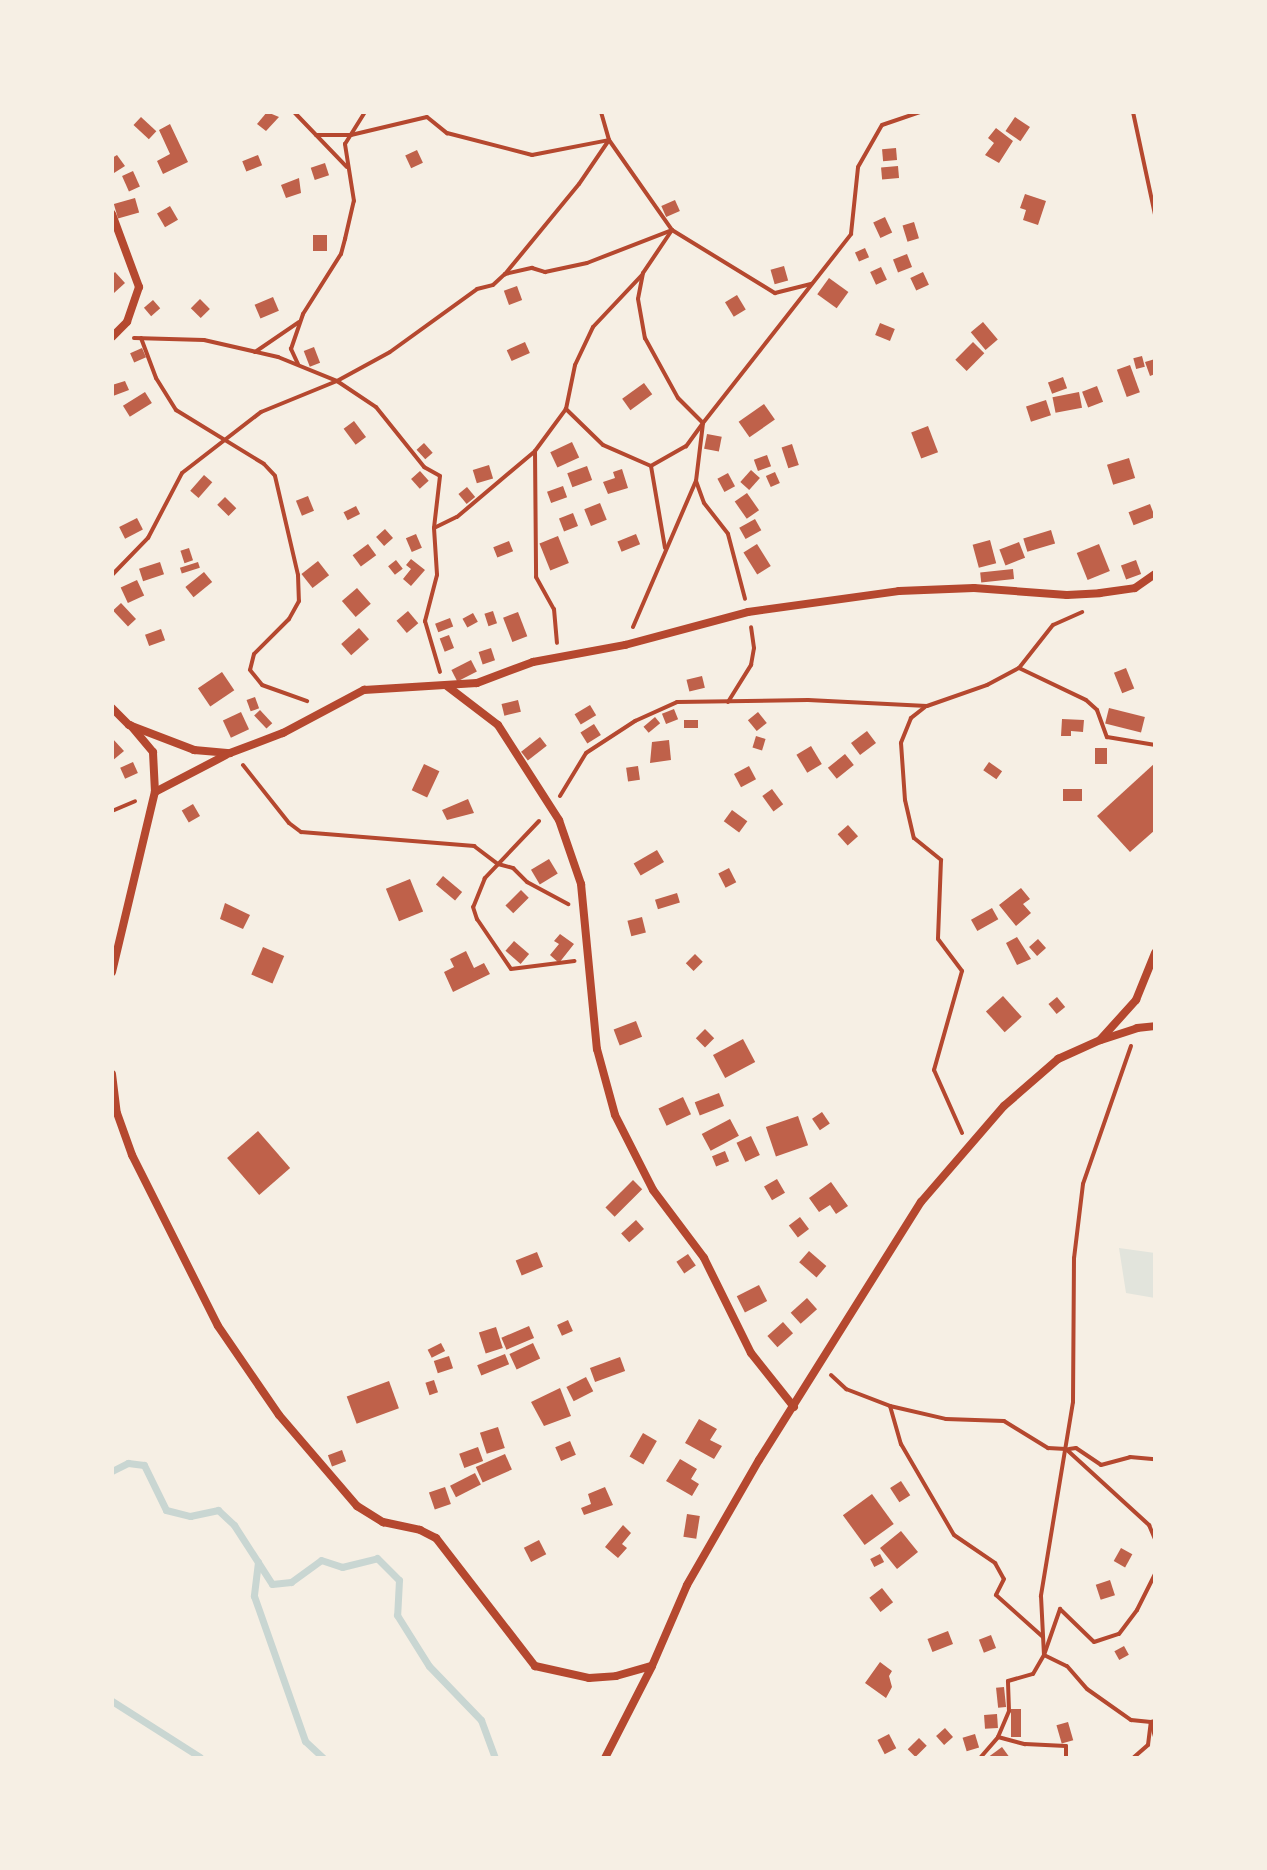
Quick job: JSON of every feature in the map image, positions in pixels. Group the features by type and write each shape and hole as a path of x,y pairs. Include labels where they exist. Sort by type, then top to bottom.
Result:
{"street":[{"path":"112,214 139,287 127,322 112,337"},
{"path":"155,792 230,753 283,733 364,690 477,683 509,669 625,645 748,612 899,591 974,588 1067,595 1100,593 1135,588 1155,574"},
{"path":"446,686 498,725 552,808 581,884 597,1049 615,1115 653,1190 704,1258 751,1353 794,1407"},
{"path":"112,708 153,752 155,792 112,972"},
{"path":"129,725 194,750 230,753"},
{"path":"1100,1040 1136,1000 1151,977 1155,953"},
{"path":"605,1758 652,1666 687,1585 921,1202 967,1145 1004,1106 1050,1065 1066,1054 1100,1040 1137,1028 1155,1026"},
{"path":"112,1074 117,1113 132,1155 218,1326 279,1415 357,1506 383,1522 420,1530 436,1538 535,1666 589,1678 616,1676 652,1666"}],"path":[{"path":"294,112 348,169"},
{"path":"299,366 291,349 301,320 341,254 354,201 345,144 365,112"},
{"path":"601,112 609,140 672,230 775,293 813,284"},
{"path":"651,466 686,446 851,234 858,167 882,125 920,112"},
{"path":"1133,112 1155,215"},
{"path":"316,135 351,135 427,117 447,133 532,155 609,140"},
{"path":"112,575 148,538 182,473 223,439 261,412 337,381 390,352 505,274 579,184 609,140"},
{"path":"434,528 457,517 535,451 566,409 575,365 593,327 643,273 672,230"},
{"path":"505,274 532,268 545,272 587,263 672,230"},
{"path":"643,273 638,299 645,338 678,398 703,423"},
{"path":"255,352 301,320"},
{"path":"126,337 204,340 255,352 337,381 376,407 424,467 440,476 434,528 437,575 425,621 446,686"},
{"path":"141,338 156,378 176,410 264,464 275,476 298,575 299,601 289,619 254,654 250,670 262,685 329,708"},
{"path":"566,409 603,445 651,466"},
{"path":"625,645 696,481 703,423"},
{"path":"535,451 536,577 554,609 558,657"},
{"path":"651,466 665,550"},
{"path":"696,481 704,503 728,534 754,648 751,665 728,702"},
{"path":"967,1145 934,1070 962,971 938,939 941,860 914,838 905,800 901,743 911,718 927,706 987,685 1019,668 1053,625 1094,606"},
{"path":"1019,668 1086,700 1097,710 1107,737 1155,745"},
{"path":"588,959 511,969 477,919 473,907 485,878 552,808 586,753 635,721 677,702 927,706"},
{"path":"230,753 301,832 474,846 498,864 513,868 527,882 584,913"},
{"path":"112,811 155,792"},
{"path":"1044,1655 1041,1596 1073,1402 1074,1258 1083,1184 1137,1028"},
{"path":"820,1365 846,1389 890,1406 946,1419 1004,1421 1048,1448 1076,1448 1101,1465 1130,1457 1155,1459"},
{"path":"890,1406 901,1444 954,1535 995,1563 1004,1579 996,1595 1044,1638"},
{"path":"1066,1449 1149,1525 1155,1539"},
{"path":"980,1758 998,1737 1009,1711 1008,1681 1033,1674 1044,1655 1060,1609 1094,1642 1119,1634 1137,1610 1155,1574"},
{"path":"1044,1655 1067,1666 1087,1689 1131,1720 1153,1722"},
{"path":"1153,1722 1155,1737"},
{"path":"1133,1758 1148,1745 1153,1722"},
{"path":"998,1737 1025,1744 1066,1746 1066,1758"}],"shaded area":[{"path":"1119,1248 1155,1253 1155,1298 1126,1293"}],"building":[{"path":"267,112 279,117 266,131 257,124"},
{"path":"141,117 156,131 149,139 133,125"},
{"path":"1015,117 1030,127 1020,141 1005,131"},
{"path":"170,124 188,162 163,174 157,161 170,154 159,130"},
{"path":"996,128 1013,141 999,163 985,155 994,143 988,138"},
{"path":"896,148 897,160 883,161 882,149"},
{"path":"417,150 423,163 411,168 405,155"},
{"path":"117,155 125,166 114,173 112,158"},
{"path":"258,155 262,165 246,172 242,161"},
{"path":"325,163 329,175 315,180 311,168"},
{"path":"898,166 899,178 882,179 881,167"},
{"path":"133,171 140,187 129,191 122,176"},
{"path":"299,178 301,193 286,198 281,185"},
{"path":"1025,194 1046,201 1038,225 1023,220 1026,210 1020,208"},
{"path":"135,198 139,212 118,218 114,204"},
{"path":"675,200 680,211 666,217 661,206"},
{"path":"170,206 178,220 165,227 157,214"},
{"path":"885,217 892,232 880,238 873,222"},
{"path":"914,222 919,238 907,242 903,226"},
{"path":"313,235 327,235 327,251 313,251"},
{"path":"865,248 869,257 859,262 855,252"},
{"path":"907,254 912,267 898,272 893,259"},
{"path":"784,266 788,280 775,284 771,270"},
{"path":"881,267 887,280 876,285 870,272"},
{"path":"115,272 125,283 114,293 112,275"},
{"path":"923,272 929,285 916,291 910,278"},
{"path":"829,278 848,292 837,308 817,294"},
{"path":"517,286 522,300 509,305 504,291"},
{"path":"737,295 746,310 734,317 725,302"},
{"path":"273,297 279,311 260,319 255,305"},
{"path":"200,299 210,309 201,318 191,308"},
{"path":"153,300 160,308 151,316 144,308"},
{"path":"983,322 998,340 986,350 971,332"},
{"path":"880,323 895,329 890,341 875,335"},
{"path":"525,342 530,353 512,361 507,350"},
{"path":"973,342 984,353 967,371 955,360"},
{"path":"314,347 320,363 310,367 304,351"},
{"path":"142,348 146,357 134,362 130,353"},
{"path":"1142,356 1145,367 1136,369 1133,358"},
{"path":"1155,359 1155,374 1150,376 1145,362"},
{"path":"1130,365 1140,392 1127,397 1117,370"},
{"path":"1063,377 1067,388 1052,394 1048,382"},
{"path":"125,381 129,390 113,396 112,385"},
{"path":"644,383 652,394 630,410 622,399"},
{"path":"1097,386 1103,402 1088,408 1082,392"},
{"path":"145,392 152,403 130,417 123,406"},
{"path":"1079,392 1082,408 1056,413 1052,397"},
{"path":"1046,400 1051,415 1031,422 1026,406"},
{"path":"764,404 775,420 750,437 739,422"},
{"path":"354,421 366,437 356,445 344,429"},
{"path":"928,426 938,452 921,459 911,432"},
{"path":"707,434 722,437 719,452 704,449"},
{"path":"572,442 579,457 557,468 550,452"},
{"path":"424,443 433,453 425,459 417,450"},
{"path":"792,444 799,465 788,468 782,447"},
{"path":"767,455 771,466 758,471 754,460"},
{"path":"1129,458 1135,478 1113,485 1107,465"},
{"path":"489,465 493,478 477,483 473,470"},
{"path":"587,466 592,480 572,487 567,473"},
{"path":"622,469 628,488 608,494 603,482 615,478 613,472"},
{"path":"751,470 760,478 749,490 740,482"},
{"path":"420,471 429,481 420,489 411,479"},
{"path":"775,472 780,483 771,487 766,476"},
{"path":"728,473 735,486 724,492 717,479"},
{"path":"204,475 212,482 199,498 190,491"},
{"path":"563,486 567,497 551,503 547,492"},
{"path":"467,487 475,497 467,504 458,494"},
{"path":"747,493 759,510 747,519 735,502"},
{"path":"308,496 314,511 302,516 296,501"},
{"path":"225,497 236,508 229,516 217,505"},
{"path":"600,503 607,520 591,526 584,509"},
{"path":"1150,504 1155,517 1134,525 1129,512"},
{"path":"356,506 360,514 348,520 344,512"},
{"path":"573,513 578,526 564,531 559,518"},
{"path":"137,518 143,530 125,539 119,527"},
{"path":"755,519 761,530 746,539 739,528"},
{"path":"385,529 393,538 384,546 376,537"},
{"path":"1051,530 1055,543 1027,552 1023,538"},
{"path":"416,534 422,548 412,552 406,538"},
{"path":"636,534 640,544 622,552 617,541"},
{"path":"558,536 569,563 550,570 539,543"},
{"path":"990,540 996,563 979,568 973,545"},
{"path":"509,541 513,551 497,558 493,547"},
{"path":"1019,542 1025,558 1005,565 999,550"},
{"path":"368,544 376,555 361,566 353,555"},
{"path":"757,544 771,566 757,575 743,552"},
{"path":"1099,544 1110,571 1088,580 1077,553"},
{"path":"189,548 193,560 184,563 180,551"},
{"path":"411,559 425,570 411,586 403,579 411,569 406,565"},
{"path":"396,560 403,569 395,575 388,566"},
{"path":"1136,560 1141,574 1126,580 1121,565"},
{"path":"318,561 329,575 313,588 301,574"},
{"path":"160,562 164,574 143,581 139,569"},
{"path":"198,562 200,568 182,574 180,568"},
{"path":"1013,569 1014,579 981,582 980,572"},
{"path":"204,572 212,582 194,597 185,587"},
{"path":"137,580 144,595 128,603 121,588"},
{"path":"357,588 371,604 356,617 342,601"},
{"path":"121,603 136,619 128,627 113,611"},
{"path":"408,611 418,623 407,633 397,621"},
{"path":"493,611 497,623 488,626 484,614"},
{"path":"518,612 527,636 512,642 503,618"},
{"path":"473,613 478,622 467,628 463,619"},
{"path":"450,618 453,626 438,632 435,624"},
{"path":"359,628 369,639 351,655 341,644"},
{"path":"161,629 165,640 149,646 145,635"},
{"path":"449,635 454,648 445,652 440,639"},
{"path":"491,648 495,660 483,664 479,652"},
{"path":"471,660 477,672 457,682 451,670"},
{"path":"1126,668 1134,688 1122,693 1114,673"},
{"path":"222,672 234,690 210,706 198,688"},
{"path":"702,676 705,688 689,692 686,680"},
{"path":"255,697 259,708 251,711 247,700"},
{"path":"518,700 521,712 504,716 502,704"},
{"path":"590,705 596,715 581,725 575,714"},
{"path":"1109,708 1145,717 1141,732 1105,724"},
{"path":"674,709 678,719 666,724 662,714"},
{"path":"260,710 272,723 266,729 254,715"},
{"path":"241,712 249,729 231,738 223,720"},
{"path":"758,712 767,723 757,731 748,720"},
{"path":"655,717 660,723 649,733 644,727"},
{"path":"1062,719 1084,720 1083,732 1071,731 1071,736 1061,736"},
{"path":"684,720 698,720 698,728 684,728"},
{"path":"594,724 601,735 587,744 580,732"},
{"path":"867,731 876,743 860,755 851,743"},
{"path":"756,736 766,739 762,750 752,747"},
{"path":"540,737 547,746 528,760 521,752"},
{"path":"112,738 124,751 112,761"},
{"path":"669,740 671,760 650,763 652,742"},
{"path":"811,746 822,764 807,773 796,755"},
{"path":"1095,748 1107,748 1107,764 1095,764"},
{"path":"845,754 854,765 837,779 828,768"},
{"path":"133,762 138,773 125,779 120,768"},
{"path":"989,762 1002,771 996,779 983,770"},
{"path":"1155,763 1155,830 1130,852 1097,816"},
{"path":"424,764 439,771 427,797 412,790"},
{"path":"638,766 640,780 628,782 626,768"},
{"path":"749,766 756,779 741,787 734,774"},
{"path":"772,789 783,804 773,811 762,796"},
{"path":"1063,789 1082,789 1082,801 1063,801"},
{"path":"468,799 474,813 447,820 442,810"},
{"path":"193,804 200,816 189,823 182,810"},
{"path":"732,810 747,821 739,832 724,821"},
{"path":"848,825 858,836 848,846 838,834"},
{"path":"657,850 664,862 641,876 634,864"},
{"path":"549,859 558,874 540,884 531,870"},
{"path":"729,868 736,882 726,888 718,873"},
{"path":"443,876 462,892 455,900 436,884"},
{"path":"410,879 423,911 399,921 386,889"},
{"path":"1021,888 1030,899 1023,904 1031,913 1016,926 999,905"},
{"path":"521,890 529,898 513,913 505,906"},
{"path":"677,893 680,903 658,909 655,900"},
{"path":"225,903 250,915 243,929 220,919"},
{"path":"992,908 998,919 977,931 971,920"},
{"path":"642,917 646,933 631,936 627,921"},
{"path":"560,934 574,944 559,963 550,955 559,944 554,941"},
{"path":"1017,937 1031,959 1017,965 1006,943"},
{"path":"1038,939 1046,948 1037,956 1029,947"},
{"path":"514,941 529,954 521,964 505,951"},
{"path":"263,947 284,956 272,984 251,975"},
{"path":"466,951 474,968 484,963 490,974 453,992 444,972 454,967 450,959"},
{"path":"695,954 703,962 694,971 686,963"},
{"path":"1003,996 1022,1017 1005,1032 986,1011"},
{"path":"1057,997 1065,1007 1057,1014 1048,1004"},
{"path":"636,1021 642,1037 620,1045 614,1030"},
{"path":"705,1029 714,1038 705,1047 696,1038"},
{"path":"743,1039 755,1062 725,1078 713,1055"},
{"path":"719,1093 724,1106 700,1115 695,1102"},
{"path":"683,1097 691,1114 667,1126 659,1108"},
{"path":"822,1112 830,1124 820,1130 812,1119"},
{"path":"798,1116 808,1145 776,1156 766,1127"},
{"path":"730,1119 739,1136 711,1151 702,1134"},
{"path":"258,1131 290,1168 259,1195 227,1158"},
{"path":"751,1136 760,1155 745,1162 736,1143"},
{"path":"725,1151 729,1161 716,1166 712,1156"},
{"path":"777,1179 785,1193 772,1200 764,1186"},
{"path":"633,1180 642,1189 615,1217 605,1208"},
{"path":"831,1182 848,1206 836,1214 830,1205 819,1212 809,1198"},
{"path":"800,1217 809,1229 798,1237 789,1225"},
{"path":"636,1220 644,1229 629,1242 621,1233"},
{"path":"809,1251 826,1266 817,1277 799,1262"},
{"path":"537,1252 543,1267 522,1275 516,1261"},
{"path":"688,1254 696,1266 684,1273 676,1262"},
{"path":"759,1285 767,1301 745,1312 737,1296"},
{"path":"807,1298 817,1309 801,1324 791,1313"},
{"path":"568,1320 573,1331 562,1336 557,1325"},
{"path":"783,1322 793,1333 777,1347 767,1336"},
{"path":"529,1326 534,1338 506,1350 501,1338"},
{"path":"496,1327 503,1348 486,1353 479,1333"},
{"path":"441,1343 445,1351 432,1358 428,1350"},
{"path":"533,1343 540,1358 517,1369 509,1354"},
{"path":"505,1354 509,1364 481,1375 477,1365"},
{"path":"449,1356 453,1368 438,1373 434,1361"},
{"path":"620,1357 625,1371 595,1382 590,1368"},
{"path":"586,1377 593,1391 574,1401 566,1387"},
{"path":"434,1380 438,1392 429,1395 425,1383"},
{"path":"389,1381 399,1408 357,1424 347,1396"},
{"path":"560,1388 571,1416 544,1426 531,1402"},
{"path":"699,1419 717,1429 710,1440 722,1446 714,1459 685,1443"},
{"path":"498,1427 505,1448 487,1454 480,1433"},
{"path":"643,1433 657,1441 643,1464 630,1456"},
{"path":"570,1441 576,1455 561,1461 555,1447"},
{"path":"478,1447 483,1461 464,1468 459,1454"},
{"path":"342,1450 346,1461 332,1466 328,1455"},
{"path":"505,1454 512,1470 483,1483 476,1467"},
{"path":"680,1459 697,1469 691,1479 699,1484 692,1496 666,1481"},
{"path":"475,1473 481,1485 456,1497 450,1486"},
{"path":"901,1481 910,1495 899,1502 890,1488"},
{"path":"445,1487 451,1504 435,1510 429,1493"},
{"path":"605,1487 613,1505 584,1515 581,1508 591,1504 588,1494"},
{"path":"872,1494 894,1524 865,1545 843,1515"},
{"path":"687,1514 700,1516 696,1539 683,1537"},
{"path":"623,1525 631,1533 622,1544 627,1548 618,1558 605,1547"},
{"path":"901,1531 918,1552 897,1569 880,1548"},
{"path":"539,1540 546,1554 531,1562 524,1548"},
{"path":"1121,1548 1132,1554 1125,1567 1114,1561"},
{"path":"880,1554 884,1562 874,1567 870,1559"},
{"path":"1110,1580 1115,1595 1101,1600 1096,1585"},
{"path":"882,1588 893,1602 880,1612 869,1598"},
{"path":"948,1631 953,1644 932,1652 927,1639"},
{"path":"991,1635 996,1648 984,1653 979,1640"},
{"path":"1124,1646 1129,1655 1119,1660 1114,1651"},
{"path":"880,1662 892,1671 889,1676 892,1687 886,1698 865,1683"},
{"path":"1004,1687 1006,1707 998,1708 996,1688"},
{"path":"1011,1709 1021,1709 1021,1737 1011,1737"},
{"path":"997,1714 998,1728 985,1729 984,1715"},
{"path":"1068,1722 1073,1740 1062,1744 1056,1725"},
{"path":"945,1728 953,1737 944,1745 936,1736"},
{"path":"889,1734 896,1748 885,1754 877,1740"},
{"path":"975,1734 979,1747 967,1751 963,1738"},
{"path":"919,1738 927,1746 915,1757 908,1749"},
{"path":"1002,1747 1010,1758 987,1758"}],"waterway":[{"path":"112,1471 128,1463 144,1465 166,1510 190,1516 218,1510 234,1525 272,1584 291,1582 321,1560 342,1567 377,1558 399,1580 397,1615 429,1666 481,1720 495,1758"},
{"path":"258,1562 254,1596 305,1741 323,1758"},
{"path":"112,1701 200,1757"}]}
